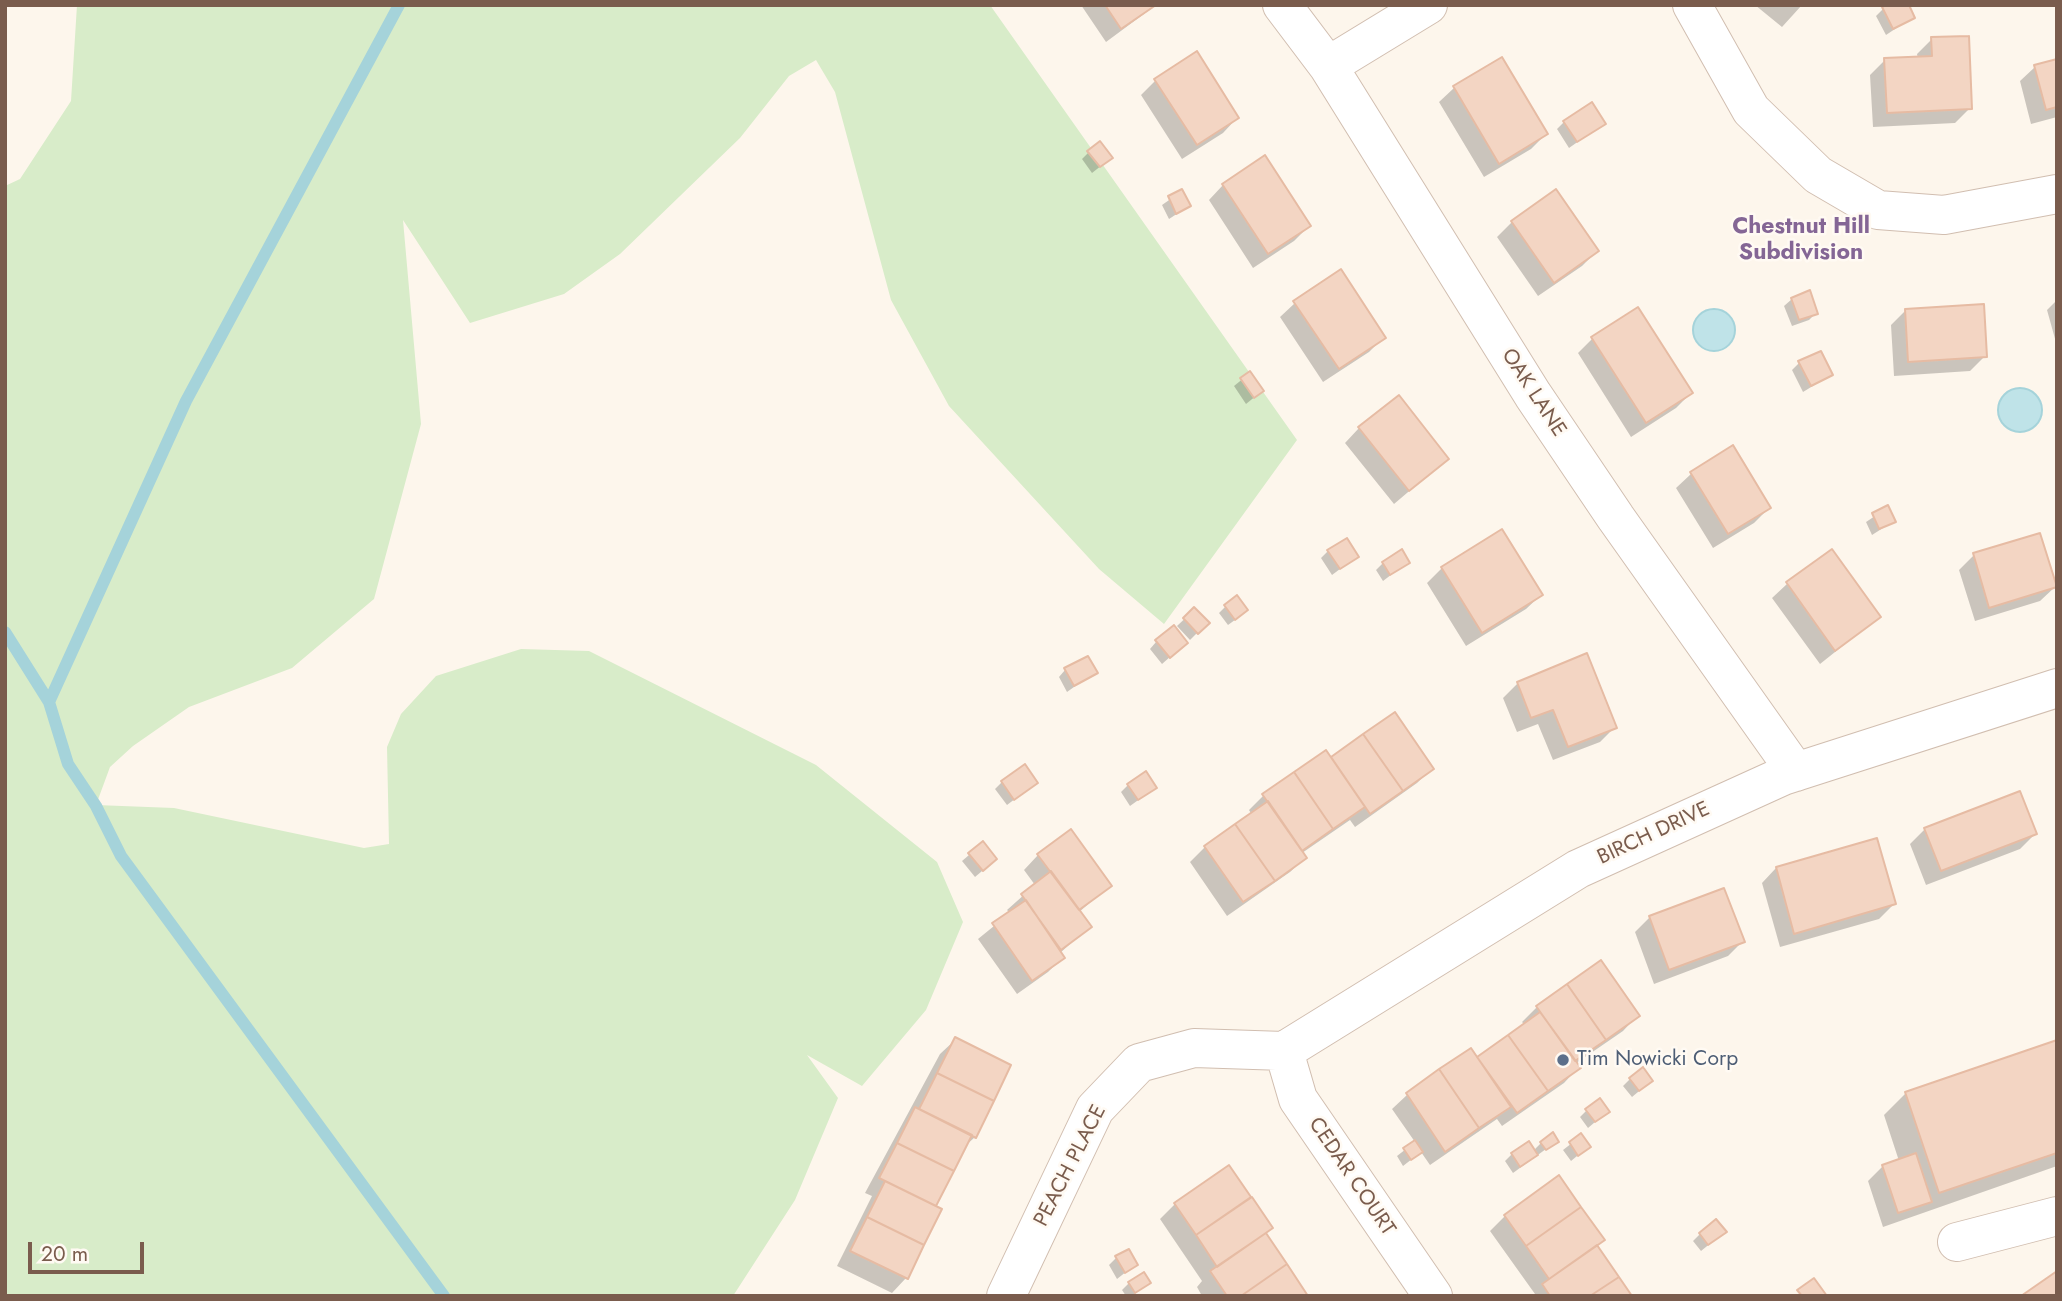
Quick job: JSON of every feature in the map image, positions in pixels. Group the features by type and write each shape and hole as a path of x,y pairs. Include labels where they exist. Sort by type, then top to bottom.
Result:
{"street":[{"name":"OAK LANE","path":"1282,5 1328,66 1548,418 1796,772"},
{"path":"1328,66 1428,5"},
{"path":"1692,5 1751,110 1818,175 1878,210 1944,215 2057,194"},
{"name":"BIRCH DRIVE","path":"1284,1051 1578,869 1796,772 2057,688"},
{"name":"PEACH PLACE","path":"1006,1296 1095,1109 1139,1063 1194,1048 1284,1051"},
{"name":"CEDAR COURT","path":"1284,1051 1298,1099 1433,1296"},
{"path":"1957,1242 2057,1216"}],"green space":[{"path":"77,5 990,5 1297,440 1164,624 1099,569 949,406 891,300 835,92 816,60 789,76 740,138 620,254 564,294 470,323 403,220 421,424 374,599 292,668 189,707 133,746 110,767 96,805 174,808 364,848 389,844 387,747 401,714 436,676 521,649 589,651 816,765 937,862 963,922 926,1010 862,1086 807,1055 838,1098 795,1200 733,1296 5,1296 5,186 20,179 71,101"}],"water":[{"path":"1714,309 1729,315 1735,330 1729,345 1714,351 1699,345 1693,330 1699,315"},
{"path":"2020,388 2036,394 2042,410 2036,426 2020,432 2004,426 1998,410 2004,394"}],"building":[{"path":"1105,5 1156,5 1121,29"},
{"path":"1909,5 1915,18 1893,29 1882,7"},
{"path":"1969,36 1972,109 1887,113 1884,58 1932,56 1931,37"},
{"path":"1197,51 1239,118 1197,145 1154,79"},
{"path":"1502,57 1548,134 1499,164 1453,86"},
{"path":"2057,59 2057,107 2046,110 2034,65"},
{"path":"1592,102 1606,124 1577,142 1563,121"},
{"path":"1100,141 1113,158 1100,167 1087,151"},
{"path":"1265,155 1311,226 1268,254 1222,184"},
{"path":"1182,189 1191,206 1176,214 1168,196"},
{"path":"1556,189 1599,251 1554,283 1511,221"},
{"path":"1341,269 1386,338 1339,369 1293,301"},
{"path":"1810,290 1818,314 1799,320 1791,298"},
{"path":"1984,304 1987,357 1908,362 1905,309"},
{"path":"1638,307 1693,393 1646,423 1591,337"},
{"path":"1821,351 1833,375 1811,386 1798,361"},
{"path":"1250,371 1264,391 1254,398 1240,378"},
{"path":"1399,395 1449,459 1409,491 1358,427"},
{"path":"1733,445 1771,508 1728,534 1690,472"},
{"path":"1888,505 1896,522 1879,529 1872,513"},
{"path":"1502,529 1543,595 1482,633 1441,567"},
{"path":"2040,533 2057,587 1989,608 1973,553"},
{"path":"1347,538 1359,557 1340,569 1327,550"},
{"path":"1402,549 1410,563 1390,575 1382,562"},
{"path":"1832,549 1881,617 1835,651 1786,582"},
{"path":"1237,595 1248,610 1235,620 1224,605"},
{"path":"1194,607 1210,623 1198,634 1183,618"},
{"path":"1174,625 1188,643 1170,658 1155,640"},
{"path":"1587,653 1617,728 1568,747 1553,710 1531,718 1517,682"},
{"path":"1088,656 1098,673 1074,686 1064,668"},
{"path":"1395,712 1434,769 1403,791 1363,734"},
{"path":"1363,734 1403,791 1370,814 1331,757"},
{"path":"1326,750 1365,807 1333,829 1294,772"},
{"path":"1025,764 1038,783 1014,800 1001,781"},
{"path":"1146,771 1157,788 1138,800 1127,784"},
{"path":"1294,772 1333,829 1302,851 1262,794"},
{"path":"2020,791 2037,834 1941,871 1924,828"},
{"path":"1268,801 1307,858 1275,881 1235,824"},
{"path":"1235,824 1275,881 1243,902 1204,846"},
{"path":"1071,829 1112,886 1079,910 1037,854"},
{"path":"1877,838 1896,904 1794,934 1776,867"},
{"path":"983,841 997,859 983,871 968,853"},
{"path":"1051,871 1092,927 1061,950 1021,894"},
{"path":"1724,888 1745,942 1669,970 1649,916"},
{"path":"1026,900 1065,958 1032,981 992,923"},
{"path":"1601,960 1640,1016 1606,1040 1567,984"},
{"path":"1567,984 1606,1040 1575,1061 1536,1006"},
{"path":"1540,1012 1581,1068 1548,1091 1508,1035"},
{"path":"1508,1035 1548,1091 1517,1113 1477,1057"},
{"path":"955,1037 1011,1065 994,1101 937,1073"},
{"path":"2057,1040 2057,1153 1939,1193 1905,1092"},
{"path":"1471,1048 1511,1107 1479,1128 1439,1069"},
{"path":"1643,1067 1653,1081 1639,1091 1629,1078"},
{"path":"1439,1069 1479,1128 1445,1152 1406,1093"},
{"path":"937,1073 994,1101 976,1138 919,1109"},
{"path":"1600,1098 1610,1112 1595,1122 1585,1109"},
{"path":"915,1107 972,1135 954,1171 897,1143"},
{"path":"1553,1132 1559,1142 1546,1150 1540,1142"},
{"path":"1581,1133 1591,1147 1578,1156 1569,1142"},
{"path":"1415,1140 1423,1152 1411,1160 1403,1148"},
{"path":"1529,1141 1538,1155 1520,1167 1511,1153"},
{"path":"897,1143 954,1171 936,1206 879,1178"},
{"path":"1916,1153 1932,1202 1898,1213 1882,1165"},
{"path":"1229,1165 1251,1197 1196,1235 1174,1203"},
{"path":"1559,1175 1581,1207 1526,1246 1504,1215"},
{"path":"885,1181 942,1209 924,1245 867,1217"},
{"path":"1252,1197 1273,1228 1217,1267 1196,1235"},
{"path":"1581,1207 1605,1240 1549,1279 1526,1246"},
{"path":"867,1217 924,1245 908,1279 850,1251"},
{"path":"1716,1219 1727,1232 1708,1245 1699,1233"},
{"path":"1266,1233 1287,1264 1241,1296 1227,1296 1210,1271"},
{"path":"1597,1245 1619,1277 1590,1296 1550,1296 1542,1284"},
{"path":"1129,1249 1138,1265 1125,1273 1115,1256"},
{"path":"1287,1264 1308,1296 1241,1296"},
{"path":"2057,1271 2057,1296 2021,1296"},
{"path":"1144,1272 1151,1283 1135,1293 1128,1282"},
{"path":"1619,1277 1632,1296 1590,1296"},
{"path":"1814,1278 1827,1296 1802,1296 1797,1290"}],"waterway":[{"path":"49,702 186,401 399,5"},
{"path":"5,632 49,702 68,764 96,806 121,856 444,1296"}],"place":[{"name":"Tim Nowicki Corp","path":"1563,1060"}],"district":[{"name":"Chestnut Hill Subdivision","path":"1801,240"}]}
